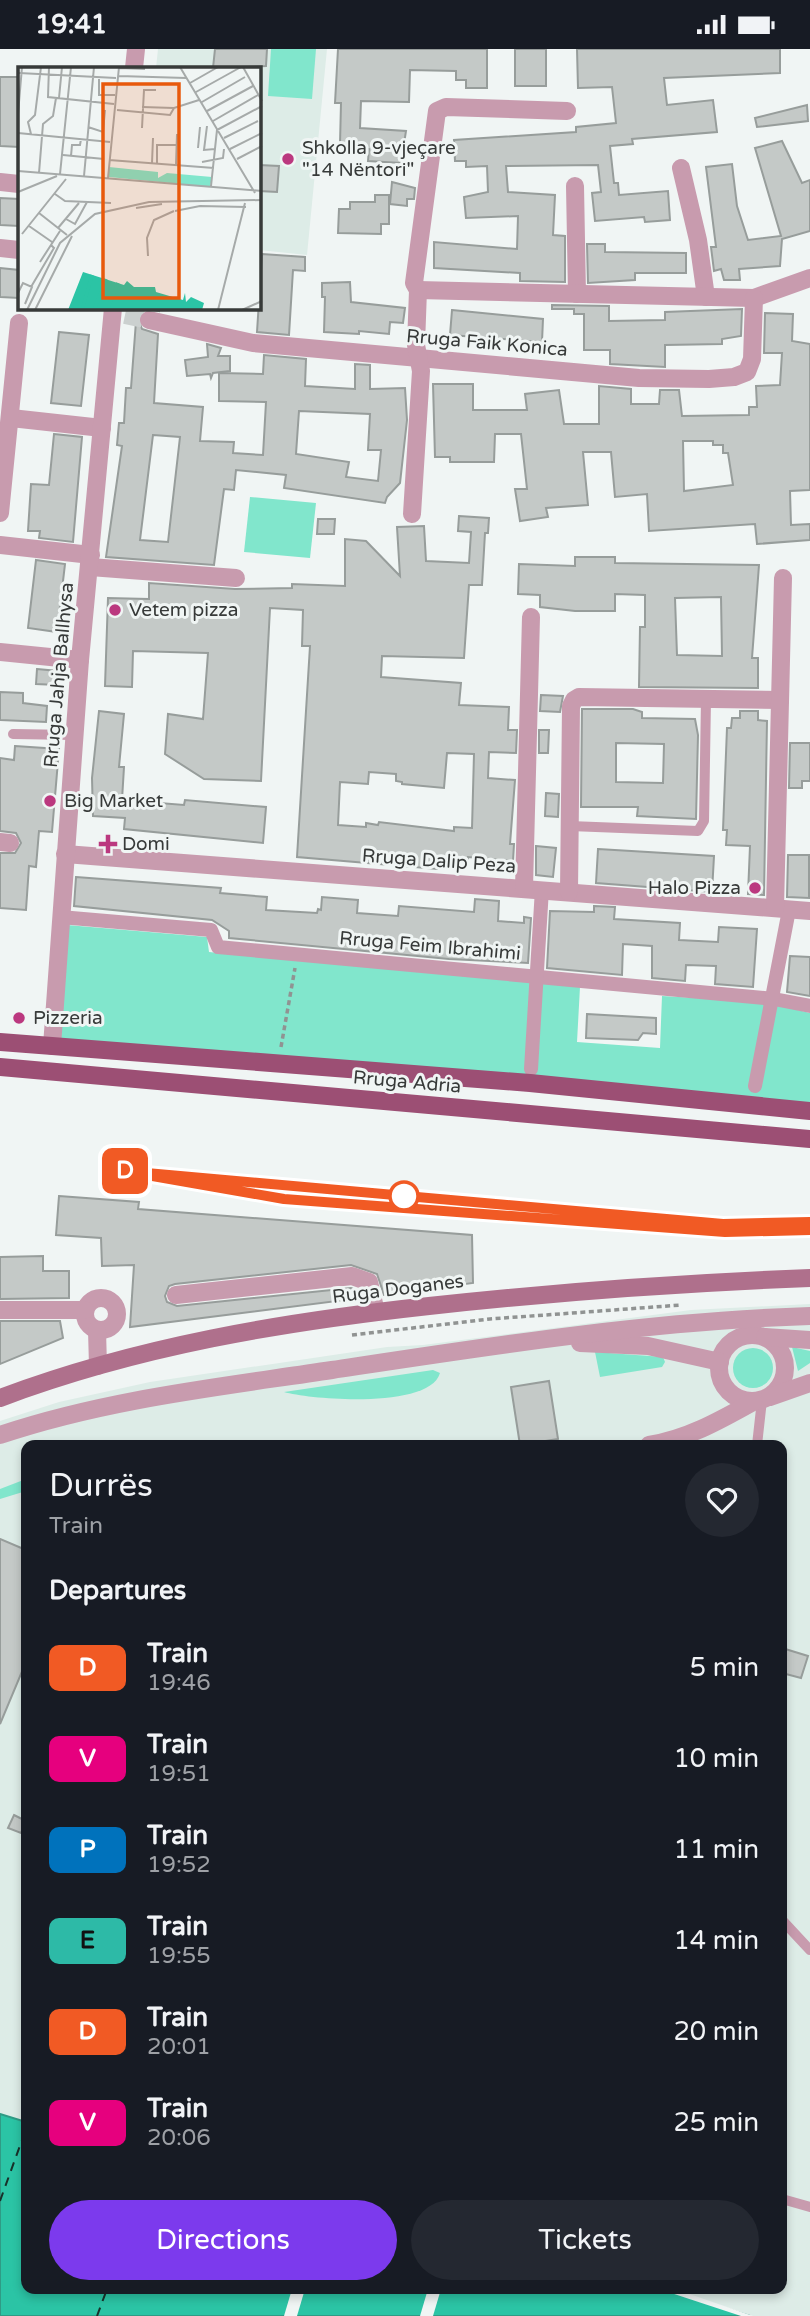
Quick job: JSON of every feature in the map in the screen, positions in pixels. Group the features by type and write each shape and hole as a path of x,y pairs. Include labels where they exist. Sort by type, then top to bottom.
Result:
{"main road":[{"name":"Rruga Adria","path":"0,1042 530,1083 810,1111"},
{"name":"Rruga Adria","path":"0,1067 810,1139"},
{"name":"Ruga Doganes","path":"0,1398 102,1365 237,1333 376,1312 600,1290 810,1278"}],"street":[{"path":"134,67 136,49"},
{"path":"412,514 421,371 416,345 418,290 414,283 437,111 446,107 567,111"},
{"path":"681,168 698,240 706,297"},
{"path":"0,182 18,184"},
{"path":"575,186 577,294"},
{"path":"0,249 18,250"},
{"path":"418,290 754,298 810,278"},
{"name":"Rruga Faik Konica","path":"149,320 253,343 639,378 734,377 747,372 752,359 754,298"},
{"name":"Rruga Jahja Ballhysa","path":"52,1046 80,660 102,428 117,311"},
{"path":"0,513 19,323"},
{"path":"10,418 102,428"},
{"path":"0,545 90,561 236,578"},
{"path":"755,1086 774,999 782,909 780,700 783,578"},
{"path":"524,888 531,617"},
{"path":"0,652 80,660"},
{"path":"569,891 573,699 780,700"},
{"name":"Rruga Dalip Peza","path":"65,854 810,911"},
{"path":"531,1069 542,889"},
{"name":"Rruga Feim Ibrahimi","path":"60,917 211,930 218,947 536,974 774,999 810,1006"},
{"path":"176,1295 352,1276 369,1282 376,1312"},
{"path":"106,1299 116,1308 115,1321 101,1329 87,1322 85,1310 93,1300 106,1299"},
{"path":"0,1310 85,1310"},
{"path":"0,1435 51,1418 171,1395 626,1328 728,1318 810,1315"},
{"path":"728,1318 738,1322 758,1336 780,1348 786,1365 782,1383 762,1400 735,1397 726,1388 719,1374 720,1362 731,1342 758,1336 810,1340"},
{"path":"101,1329 102,1365"},
{"path":"548,1341 648,1346 720,1362"},
{"path":"670,1440 711,1425 762,1400 810,1383"}],"lane":[{"path":"570,826 698,831 704,821 706,699"},
{"path":"13,734 74,734"},
{"path":"758,1440 762,1400"},
{"path":"787,1925 810,1950"},
{"path":"787,2200 810,2207"}],"path":[{"path":"280,1049 298,953"},
{"path":"344,1336 490,1319 690,1304"}],"shaded area":[{"name":"Shkolla 9-vjeçare \"14 Nëntori\"","path":"158,49 327,49 307,255 261,250 261,67 156,67"},
{"path":"271,49 316,49 312,99 268,96"},
{"path":"250,497 316,503 310,558 244,552"},
{"path":"67,925 207,937 209,952 580,987 577,1042 660,1048 662,996 765,1002 810,1013 810,1108 60,1040"},
{"path":"810,1304 810,2316 750,2316 679,2294 787,2294 787,1440 21,1440 21,2120 0,2114 0,1421 59,1402 150,1382 387,1347 423,1345 691,1310"},
{"path":"792,1347 810,1351 810,1363 798,1371"},
{"path":"753,1348 767,1354 773,1368 767,1382 753,1388 739,1382 733,1368 739,1354"},
{"path":"595,1352 663,1357 665,1362 662,1367 600,1377"},
{"path":"433,1370 440,1373 432,1384 394,1397 343,1399 284,1392"},
{"path":"21,1481 21,1493 0,1499 0,1489"},
{"path":"0,2114 21,2120 21,2294 679,2294 750,2316 0,2316"}],"pier":[{"path":"291,2294 304,2294 297,2316 284,2316"},
{"path":"427,2294 440,2294 433,2316 420,2316"},
{"path":"674,2294 689,2294 753,2316 741,2316"}],"building":[{"path":"215,49 267,49 266,66 213,67"},
{"path":"338,49 487,49 487,88 466,88 466,80 456,80 456,71 410,70 409,102 361,101 360,128 406,131 401,163 368,161 369,149 362,148 362,144 340,144 341,103 335,103"},
{"path":"515,49 546,49 546,86 515,86"},
{"path":"577,49 780,49 780,73 664,78 667,105 713,100 717,132 632,139 633,144 610,146 614,183 618,183 619,195 668,191 670,220 645,222 644,217 595,221 592,193 601,192 598,165 506,166 508,192 555,195 553,235 565,236 565,282 520,281 520,273 434,268 434,242 517,249 518,216 466,218 464,197 488,192 487,166 466,167 466,161 455,161 454,140 576,132 576,127 616,123 612,87 578,88"},
{"path":"0,77 18,77 18,147 0,146"},
{"path":"807,105 808,121 757,127 755,118"},
{"path":"782,141 802,183 810,180 810,231 782,239 780,266 739,269 740,280 724,280 721,269 714,271 711,247 716,247 706,167 732,164 737,206 748,240 781,236 755,148"},
{"path":"261,165 279,166 277,192 261,191"},
{"path":"392,182 415,188 414,199 407,199 407,206 390,204"},
{"path":"375,195 389,195 389,224 381,224 381,234 338,233 339,209 350,209 350,202 375,202"},
{"path":"0,198 18,199 18,226 0,225"},
{"path":"587,244 605,244 605,252 686,253 686,273 635,273 635,280 588,283"},
{"path":"262,254 305,257 305,271 293,270 289,335 257,332 258,310 261,310"},
{"path":"0,268 18,270 18,298 0,297"},
{"path":"350,282 351,302 405,308 403,323 390,322 389,334 324,332 325,297 322,297 322,283"},
{"path":"552,305 609,306 609,321 665,320 665,312 742,309 741,336 722,339 722,344 665,345 665,367 610,364 610,350 584,350 584,314 574,314 574,309 552,309"},
{"path":"137,310 144,310 138,318 142,329 158,334 154,403 203,407 200,441 234,442 233,453 263,455 266,402 219,401 219,373 263,374 264,355 306,359 305,386 355,389 355,364 370,365 370,389 405,388 407,420 400,483 385,503 284,488 286,475 236,470 234,490 224,489 214,565 106,557 122,446 117,445 119,423 124,423 126,388 131,388","holes":["299,411 370,414 368,450 381,450 378,481 346,477 349,462 296,454","153,435 180,437 168,542 140,540"]},
{"path":"452,310 543,319 542,342 450,335"},
{"path":"765,313 793,314 792,341 810,344 810,490 790,491 791,525 810,524 810,540 757,544 755,524 649,531 647,494 615,497 611,452 583,452 588,505 546,508 548,517 520,521 515,489 527,489 521,434 495,434 494,462 450,462 450,457 435,457 433,384 473,384 473,410 527,410 525,394 559,390 564,424 599,424 599,386 631,389 631,404 659,404 660,390 679,390 682,416 749,415 749,407 757,407 756,386 780,385 782,353 764,353","holes":["683,441 713,441 713,445 723,445 723,453 728,453 733,485 684,491"]},
{"path":"59,332 89,335 81,406 51,403"},
{"path":"207,344 221,348 218,356 230,356 230,371 213,373 211,378 210,374 187,376 185,360 208,357"},
{"path":"54,434 82,437 73,542 39,538 40,531 28,531 31,484 49,485"},
{"path":"459,516 489,518 488,533 485,533 482,585 469,585 464,658 382,656 381,677 461,683 459,705 509,707 508,730 517,730 516,753 489,752 488,778 515,780 510,844 514,844 513,861 468,857 468,861 437,859 437,869 297,857 310,646 302,646 303,610 270,608 261,781 204,779 165,754 168,714 203,719 208,653 133,651 132,687 105,686 108,598 149,599 149,583 235,589 292,588 292,584 345,586 345,539 366,541 400,576 397,527 424,526 426,561 469,563 471,532 458,531","holes":["447,753 474,754 472,828 454,827 454,831 379,822 378,825 366,823 366,827 338,825 340,782 368,784 369,772 396,774 396,781 402,784 444,788"]},
{"path":"318,519 335,519 334,534 317,534"},
{"path":"575,557 615,557 615,563 759,565 752,658 758,658 758,688 639,687 640,627 645,627 645,595 615,594 615,611 575,611 540,607 540,595 518,594 519,564 575,566","holes":["721,597 722,656 677,655 675,598"]},
{"path":"36,560 65,564 57,632 28,628"},
{"path":"37,669 58,671 57,685 36,684"},
{"path":"0,692 23,693 23,703 47,706 46,722 0,720"},
{"path":"541,695 563,696 560,712 540,711"},
{"path":"582,709 633,709 642,712 642,718 695,719 698,735 696,819 637,816 638,807 581,807","holes":["616,743 664,744 663,783 616,782"]},
{"path":"99,711 124,714 119,767 124,767 122,800 184,805 185,800 266,807 263,843 124,829 125,818 93,816 92,778"},
{"path":"740,711 758,711 758,720 767,721 764,895 748,894 750,846 726,845 727,830 723,830 727,728 731,728 732,718 740,718"},
{"path":"539,730 549,730 548,753 539,753"},
{"path":"790,743 810,743 810,781 802,781 802,788 789,788"},
{"path":"15,746 59,749 52,832 39,831 36,867 29,866 26,910 0,908 0,853 15,853 21,843 16,833 0,831 0,758 14,760"},
{"path":"546,793 559,794 558,817 545,816"},
{"path":"536,846 556,848 553,877 536,875"},
{"path":"598,849 714,856 712,892 596,883"},
{"path":"788,855 809,855 809,898 787,897"},
{"path":"76,877 221,888 220,893 267,897 266,910 317,913 318,909 321,910 322,897 358,900 357,913 398,916 399,906 474,912 475,899 499,901 498,921 524,923 524,917 531,918 528,963 449,959 229,938 229,931 212,920 74,906"},
{"path":"594,906 615,907 614,919 680,923 679,940 718,942 719,927 757,929 753,987 715,984 716,966 686,965 685,981 652,978 652,946 623,944 622,975 547,968 550,911 594,912"},
{"path":"790,956 810,957 810,996 787,992"},
{"path":"587,1014 656,1018 656,1034 643,1033 638,1040 586,1038"},
{"path":"59,1196 139,1202 138,1209 472,1235 473,1283 384,1295 377,1274 351,1265 175,1284 169,1286 165,1296 167,1302 177,1306 351,1288 359,1291 361,1298 130,1327 134,1265 102,1266 101,1238 56,1235"},
{"path":"43,1256 43,1271 69,1271 69,1298 0,1299 0,1257"},
{"path":"0,1321 60,1321 63,1338 0,1364"},
{"path":"549,1381 558,1439 519,1440 511,1387"},
{"path":"0,1539 21,1548 21,1674 0,1724"},
{"path":"787,1650 808,1656 801,1678 787,1674"},
{"path":"14,1815 21,1818 21,1833 8,1828"}],"ferry route":[{"path":"0,2201 21,2143"},
{"path":"97,2316 105,2294"}],"tunnel":[{"path":"125,315 149,320"}],"train":[{"name":"D","path":"810,1222 723,1224 124,1171 284,1199 725,1232 810,1230"}],"place":[{"name":"Shkolla 9-vjeçare \"14 Nëntori\"","path":"288,159"},
{"name":"Vetem pizza","path":"115,610"},
{"name":"Big Market","path":"50,801"},
{"name":"Domi","path":"108,844"},
{"name":"Halo Pizza","path":"755,888"},
{"name":"Pizzeria","path":"19,1018"}]}
